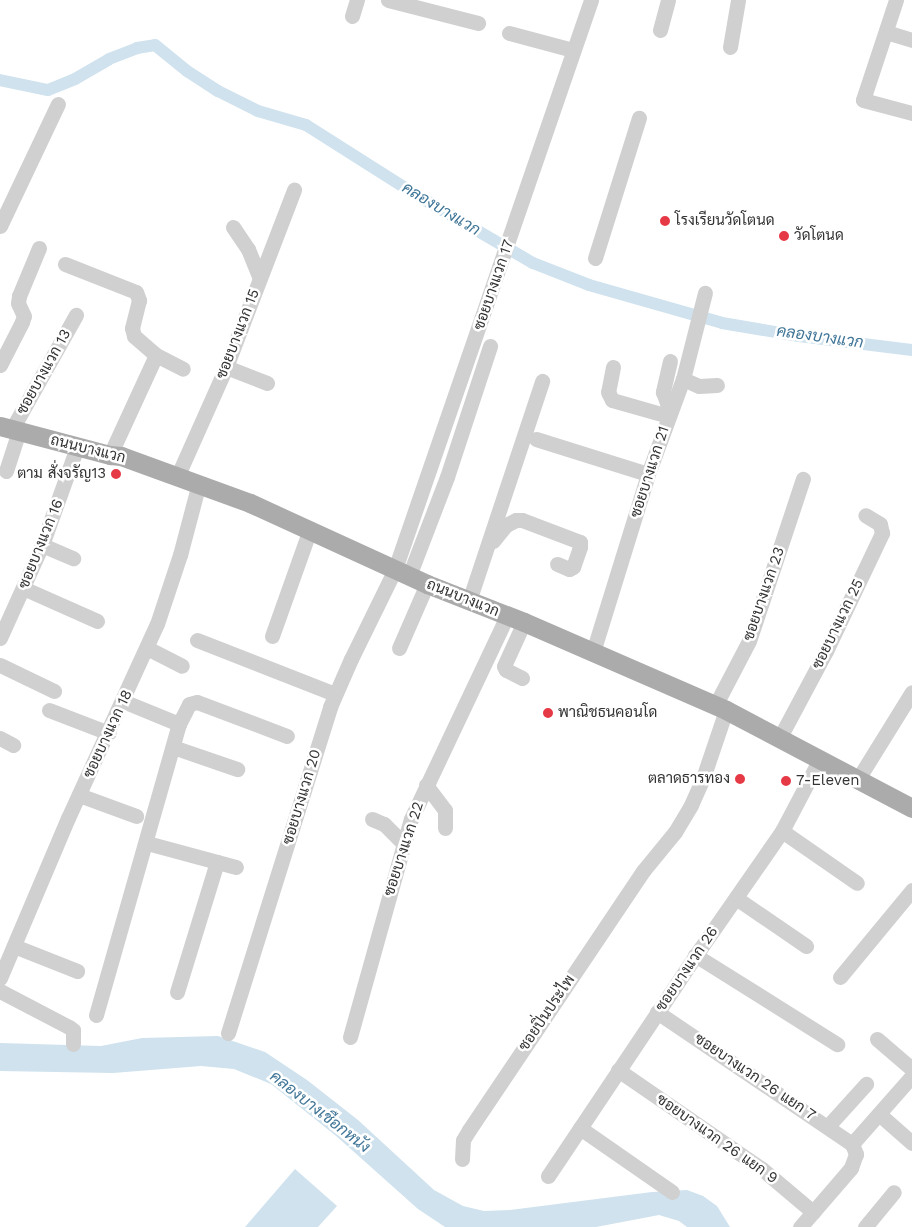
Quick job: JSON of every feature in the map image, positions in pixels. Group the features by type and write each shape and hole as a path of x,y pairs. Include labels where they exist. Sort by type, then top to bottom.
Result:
{"main road":[{"name":"ถนนบางแวก","path":"11,429 110,456 122,456 250,503 309,532 427,584 593,652 720,708 912,808"}],"street":[{"path":"352,16 356,0"},
{"path":"388,0 478,24"},
{"name":"ซอยบางแวก 17","path":"402,572 501,263 591,0"},
{"path":"660,30 668,0"},
{"path":"730,47 738,0"},
{"path":"896,0 863,100 912,113"},
{"path":"886,32 912,40"},
{"path":"509,33 574,50"},
{"path":"0,226 58,104"},
{"path":"595,258 639,118"},
{"name":"ซอยบางแวก 15","path":"178,475 226,367 294,190"},
{"path":"233,226 248,249 260,278"},
{"path":"0,365 22,322 24,316 18,302 19,296 39,248"},
{"path":"65,264 136,292 140,300 132,328 134,336 156,355 183,368"},
{"name":"ซอยบางแวก 21","path":"593,652 648,474 683,379 705,293"},
{"name":"ซอยบางแวก 13","path":"6,471 11,429 76,315"},
{"path":"402,572 447,477 490,346"},
{"path":"110,456 156,355"},
{"path":"670,361 663,392 671,410"},
{"path":"226,367 267,383"},
{"path":"613,367 608,392 612,400 671,410"},
{"path":"683,379 698,386 717,385"},
{"path":"469,601 542,381"},
{"path":"536,438 648,474"},
{"name":"ซอยบางแวก 16","path":"0,638 42,545 77,447"},
{"name":"ซอยบางแวก 23","path":"643,871 675,832 691,805 720,708 749,641 803,479"},
{"name":"ซอยบางแวก 18","path":"0,978 79,795 147,648 180,555 199,484"},
{"name":"ซอยบางแวก 25","path":"779,739 826,651 882,533 880,524 865,515"},
{"path":"487,550 506,525 516,520 522,520 580,542 573,567 568,568 557,564"},
{"path":"272,636 309,532"},
{"path":"42,545 73,558"},
{"name":"ซอยบางแวก 20","path":"228,1033 284,858 298,806 335,694 402,572"},
{"path":"399,648 427,584"},
{"path":"23,588 97,621"},
{"path":"515,619 504,666 506,670 522,678"},
{"name":"ซอยบางแวก 22","path":"350,1037 403,843 426,785 515,619"},
{"path":"197,640 335,694"},
{"path":"147,648 182,666"},
{"path":"0,665 54,691"},
{"path":"858,779 912,692"},
{"path":"124,701 179,724"},
{"path":"96,1015 147,842 179,724 189,704 198,702 287,736"},
{"path":"50,710 108,732"},
{"path":"173,746 237,768"},
{"name":"ซอยบางแวก 26","path":"548,1176 695,955 782,831 820,759"},
{"path":"426,785 445,810 445,828"},
{"path":"79,795 136,816"},
{"path":"372,819 384,824 403,843"},
{"path":"782,831 857,884"},
{"path":"147,842 236,867"},
{"path":"177,992 217,862"},
{"name":"ซอยปิ่นประไพ","path":"462,1159 463,1140 469,1130 643,871"},
{"path":"840,977 912,890"},
{"path":"736,898 806,946"},
{"path":"14,946 77,971"},
{"path":"695,955 837,1044"},
{"path":"0,991 69,1027 73,1030 73,1044"},
{"name":"ซอยบางแวก 26 แยก 7","path":"657,1012 852,1144"},
{"path":"877,1039 912,1070"},
{"name":"ซอยบางแวก 26 แยก 9","path":"618,1070 762,1169 813,1212"},
{"path":"800,1227 855,1161 856,1154 852,1144 912,1076"},
{"path":"828,1126 866,1084"},
{"path":"879,1114 912,1143"},
{"path":"580,1128 672,1192"},
{"path":"865,1227 894,1192"}],"water":[{"name":"คลองบางเชือกหนัง","path":"218,1036 265,1052 307,1080 358,1120 434,1190 463,1206 484,1211 510,1210 652,1192 687,1190 703,1196 717,1206 730,1227 687,1227 679,1221 659,1215 596,1227 445,1227 418,1209 335,1135 271,1084 234,1069 201,1066 113,1073 0,1071 0,1043 101,1046 142,1038"},
{"path":"295,1169 337,1206 318,1227 245,1227"}],"waterway":[{"name":"คลองบางแวก","path":"0,80 48,90 75,79 109,59 137,48 155,45 187,71 218,91 258,111 306,125 413,193 533,263 589,285 722,323 799,336 912,350"}],"place":[{"name":"โรงเรียนวัดโตนด","path":"665,221"},
{"name":"วัดโตนด","path":"784,236"},
{"name":"ตาม สั่งจรัญ13","path":"116,474"},
{"name":"พาณิชธนคอนโด","path":"548,713"},
{"name":"ตลาดธารทอง","path":"740,779"},
{"name":"7-Eleven","path":"786,781"}]}
